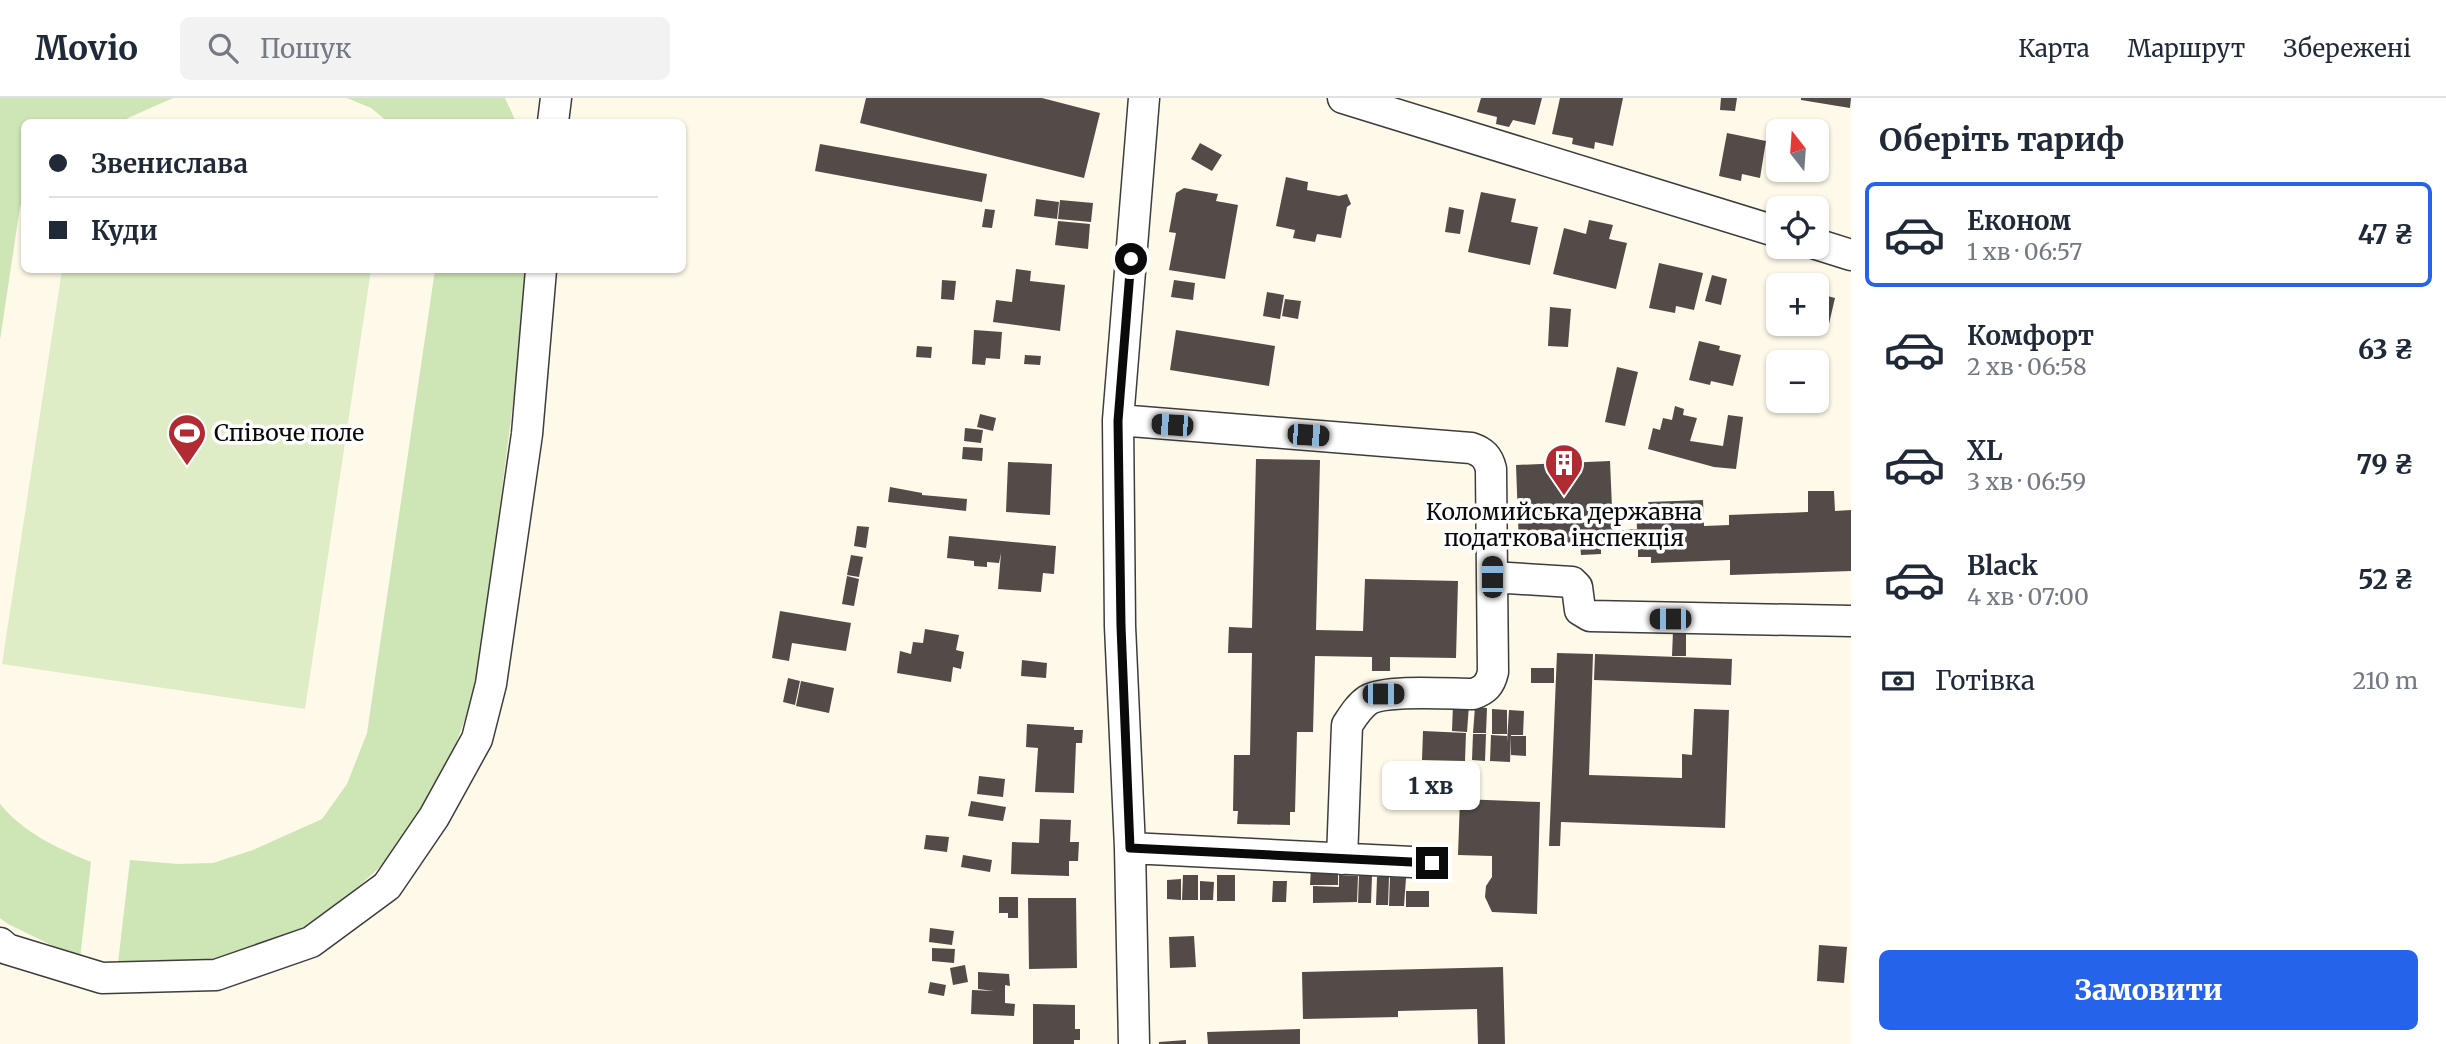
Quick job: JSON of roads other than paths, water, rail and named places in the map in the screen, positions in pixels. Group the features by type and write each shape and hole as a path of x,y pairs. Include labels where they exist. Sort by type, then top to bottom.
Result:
{"street":[{"path":"553,119 556,98"},
{"path":"1134,1044 1121,626 1118,421 1144,98"},
{"path":"1343,98 1766,228"},
{"path":"1829,248 1851,255"},
{"path":"0,943 6,949 102,978 216,975 311,942 387,886 434,817 477,739 491,684 527,433 541,273"},
{"path":"1118,421 1458,447 1481,452 1489,459 1493,672 1490,682 1483,690 1473,694 1383,694 1368,700 1355,712 1347,725 1342,859"},
{"path":"1492,577 1572,582 1577,587 1580,610 1590,616 1851,621"},
{"path":"1130,848 1432,863"}],"place":[{"name":"Співоче поле","path":"187,467"},
{"name":"Коломийська державна податкова інспекція","path":"1564,497"}]}
